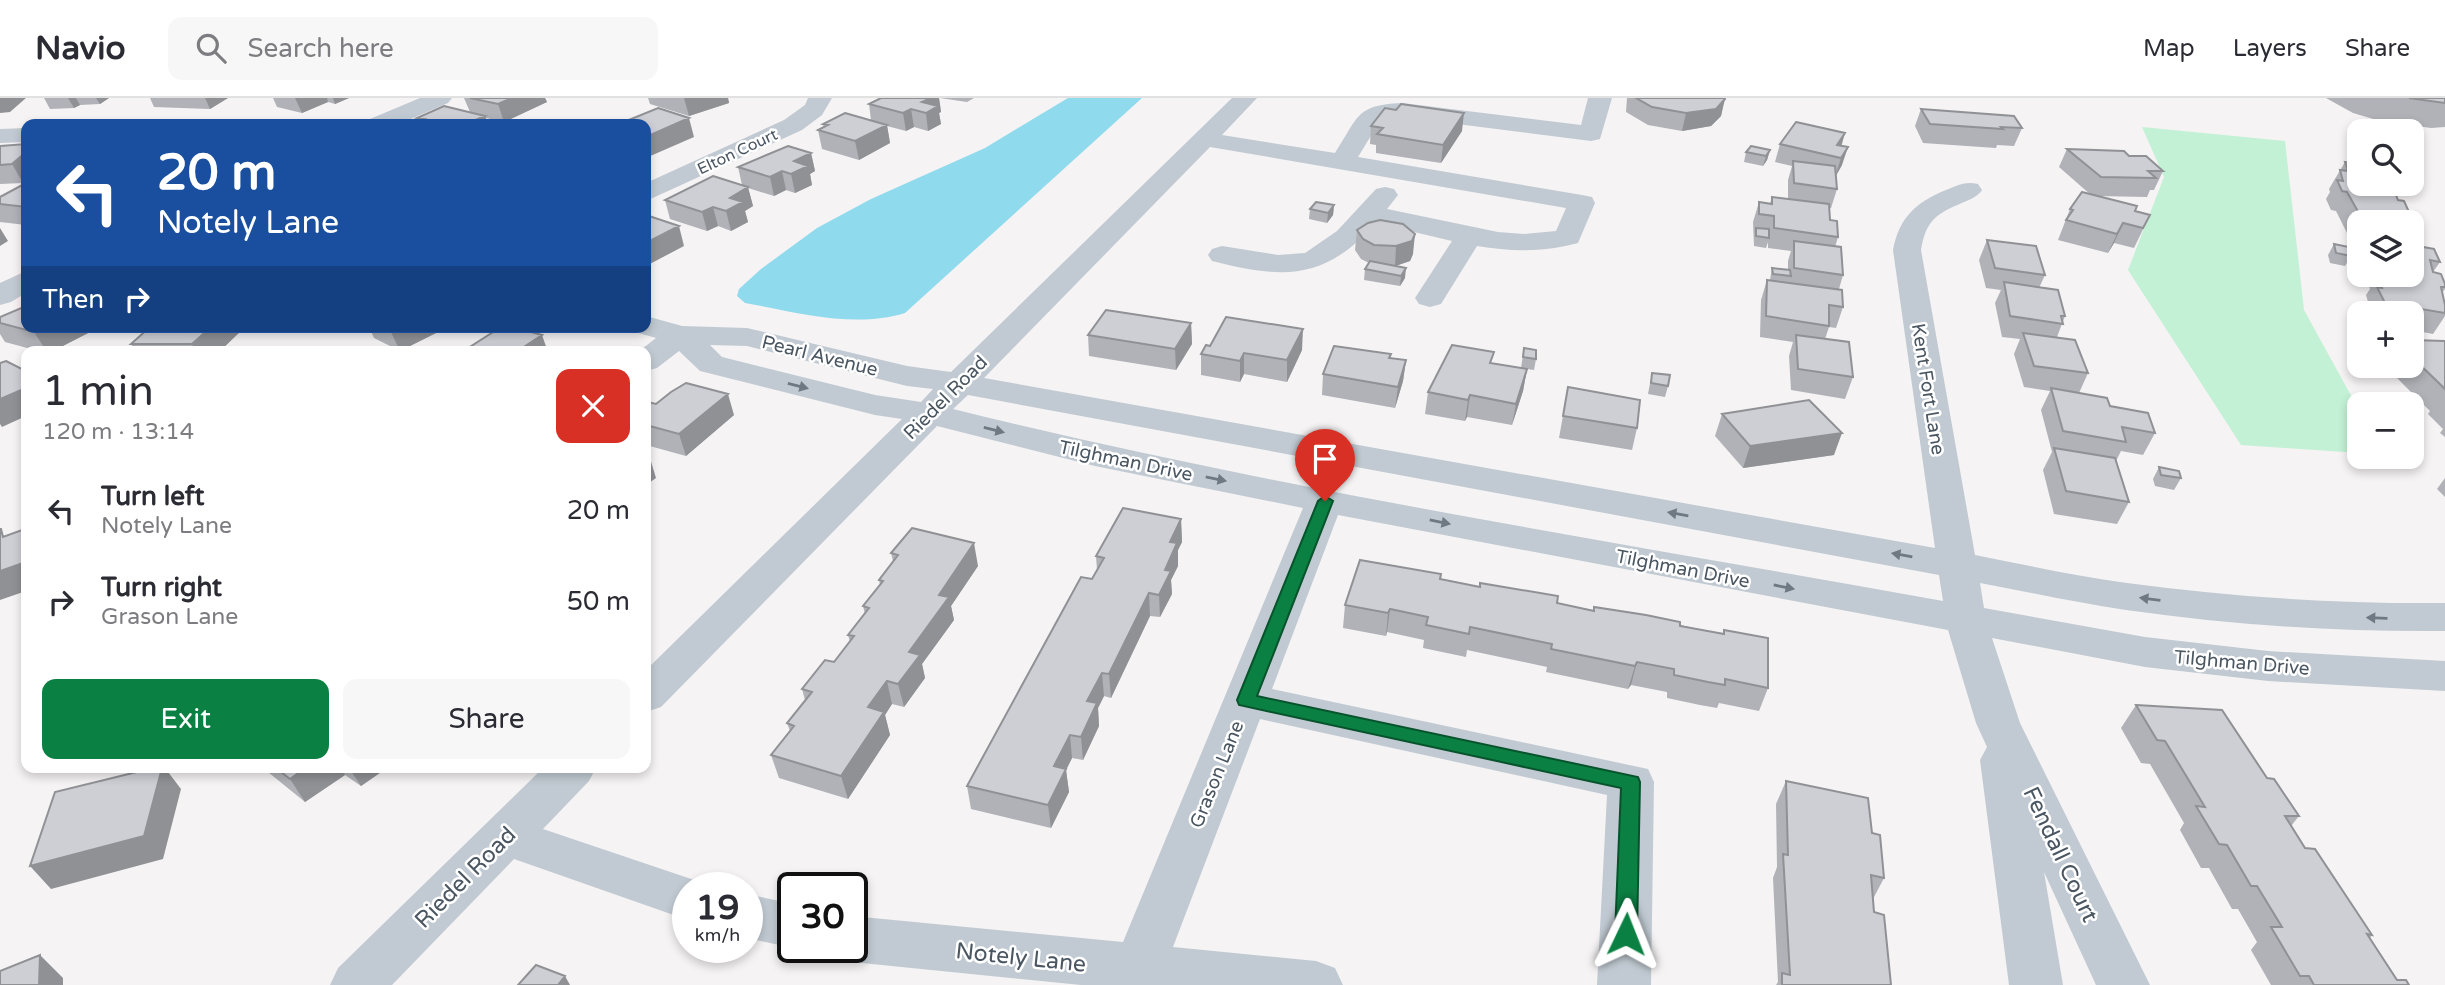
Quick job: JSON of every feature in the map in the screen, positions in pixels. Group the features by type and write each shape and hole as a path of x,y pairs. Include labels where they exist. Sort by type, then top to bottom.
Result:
{"street":[{"path":"391,119 440,98"},
{"name":"Elton Court","path":"651,191 793,125 819,103 820,98"},
{"name":"Riedel Road","path":"651,690 1245,98"},
{"path":"1342,162 1371,117 1378,111 1390,108 1591,134 1600,98"},
{"path":"0,136 21,135"},
{"path":"1204,138 1582,202 1568,237 1556,241 1517,242 1370,213"},
{"path":"1222,255 1272,265 1313,262 1330,253 1405,173"},
{"name":"Kent Fort Lane","path":"1966,621 1907,250 1909,231 1916,218 1929,208 1969,190"},
{"path":"1430,298 1469,234"},
{"path":"0,296 21,283"},
{"name":"Pearl Avenue","path":"651,326 680,335 747,337 906,376 959,383"},
{"path":"651,357 680,335"},
{"name":"Pearl Avenue","path":"680,335 711,364 875,405 928,413"},
{"path":"959,383 2126,596 2232,609 2380,619 2445,617"},
{"name":"Tilghman Drive","path":"928,413 1095,455 1325,501 1966,621 2145,652 2268,666 2445,676"},
{"name":"Grason Lane","path":"1138,969 1325,501"},
{"name":"Fendall Court","path":"1966,621 1998,723 2123,985"},
{"path":"1246,700 1631,782 1624,985"},
{"name":"Fendall Court","path":"1998,723 2036,985"},
{"name":"Riedel Road","path":"357,985 568,773"},
{"path":"505,836 672,893"},
{"name":"Notely Lane","path":"868,941 1316,985"}],"green space":[{"path":"2142,127 2285,141 2304,310 2349,392 2347,452 2241,445 2128,270 2164,177"}],"water":[{"path":"1068,98 1142,98 905,313 865,319 825,317 745,303 737,296 739,289 761,269 817,228 871,199 985,148"}],"building":[{"path":"470,98 512,98 498,104"},
{"path":"881,98 931,98 922,102 938,106 926,113 911,109 903,113 869,104"},
{"path":"1636,98 1725,99 1716,109 1686,113 1652,107"},
{"path":"2409,98 2445,98 2445,103"},
{"path":"1401,104 1464,113 1443,145 1377,134 1383,128 1371,126 1385,108 1396,110"},
{"path":"444,106 485,116 478,119 417,118"},
{"path":"658,108 689,118 651,135 651,119 631,119"},
{"path":"1921,109 2014,116 2022,128 1930,124"},
{"path":"845,113 887,125 855,141 818,130 828,125 823,124"},
{"path":"1796,122 1845,133 1837,145 1848,147 1841,158 1780,144"},
{"path":"21,144 21,156 12,164 0,165 0,146"},
{"path":"788,146 811,153 794,161 808,166 791,174 782,171 770,177 738,167"},
{"path":"1751,146 1770,150 1766,156 1746,152"},
{"path":"2067,149 2124,151 2129,156 2146,156 2163,171 2148,171 2156,178 2101,177"},
{"path":"1793,161 1835,166 1837,189 1794,183"},
{"path":"2340,170 2347,171 2347,192 2342,191 2337,180 2343,181"},
{"path":"713,176 748,187 730,198 743,202 726,211 713,207 702,212 665,200"},
{"path":"21,186 21,206 0,204 0,197"},
{"path":"2082,192 2137,206 2135,211 2150,215 2143,228 2123,223 2117,234 2066,220"},
{"path":"2349,196 2396,196 2398,200 2404,201 2408,210 2357,210"},
{"path":"1772,197 1829,204 1830,220 1837,221 1838,237 1774,228 1774,216 1759,214 1759,202 1772,204"},
{"path":"1316,202 1334,205 1328,213 1310,209"},
{"path":"651,217 679,226 651,240"},
{"path":"1380,220 1403,224 1415,234 1412,241 1396,246 1374,245 1363,239 1357,230"},
{"path":"1756,228 1769,229 1769,238 1756,236"},
{"path":"1987,240 2036,246 2045,275 1995,268"},
{"path":"1794,241 1841,247 1843,275 1794,268"},
{"path":"2334,244 2347,247 2347,255 2336,253"},
{"path":"2424,247 2434,249 2440,262 2430,260 2433,272 2441,274 2445,284 2445,287 2441,287 2445,313 2424,310 2424,301 2384,301 2377,287 2424,287"},
{"path":"1370,261 1406,268 1401,276 1365,269"},
{"path":"1772,268 1790,270 1791,276 1773,274"},
{"path":"1767,280 1842,290 1843,307 1829,305 1829,326 1766,316"},
{"path":"2004,282 2058,290 2065,316 2061,316 2063,324 2010,316"},
{"path":"21,308 21,329 0,323 0,317"},
{"path":"1106,310 1191,323 1175,349 1088,335"},
{"path":"1226,317 1303,329 1287,360 1244,353 1240,361 1201,354 1206,345 1210,346"},
{"path":"143,333 204,333 192,344 131,344"},
{"path":"492,333 542,335 525,346 471,346"},
{"path":"2023,333 2075,340 2088,373 2034,366"},
{"path":"1796,335 1849,342 1853,377 1798,369"},
{"path":"2424,340 2445,341 2445,389 2424,369"},
{"path":"1452,345 1494,352 1490,363 1527,369 1516,404 1470,395 1468,400 1428,392"},
{"path":"1334,346 1391,354 1389,358 1406,360 1398,387 1323,374"},
{"path":"1524,348 1536,350 1536,359 1523,357"},
{"path":"6,361 21,368 21,390 0,399 0,363"},
{"path":"1652,373 1670,375 1668,386 1651,383"},
{"path":"686,383 728,394 679,434 651,426 651,403 656,404"},
{"path":"1568,387 1640,400 1637,428 1563,416"},
{"path":"2051,388 2107,398 2110,406 2148,413 2155,433 2122,427 2126,442 2063,431"},
{"path":"1809,400 1842,433 1750,446 1722,414"},
{"path":"2054,448 2115,458 2129,502 2066,491"},
{"path":"2159,467 2179,471 2181,478 2161,475"},
{"path":"1123,508 1181,519 1170,542 1177,543 1165,570 1171,571 1159,595 1149,593 1109,674 1102,673 1087,701 1097,703 1081,737 1070,735 1054,766 1066,769 1048,805 967,786 1081,577 1092,579 1104,558 1096,556"},
{"path":"912,528 974,543 939,595 949,597 909,652 920,655 898,684 887,681 868,707 884,712 841,776 771,755 794,726 787,723 812,692 802,689 825,660 834,662 854,636 848,635 869,608 863,606 883,581 879,580 898,555 891,553"},
{"path":"0,529 3,537 21,530 21,564 0,571"},
{"path":"1360,560 1441,574 1440,579 1480,587 1480,583 1558,596 1557,603 1594,611 1594,607 1646,615 1680,622 1680,626 1768,638 1768,688 1725,679 1725,685 1708,682 1674,675 1674,669 1637,662 1635,666 1551,649 1552,644 1470,627 1469,634 1426,625 1428,617 1390,609 1388,613 1345,605"},
{"path":"2136,705 2222,710 2267,778 2274,779 2299,816 2285,816 2305,848 2315,849 2372,935 2367,934 2397,980 2406,980 2409,985 2314,985 2309,976 2300,976 2271,927 2282,927 2257,886 2251,886 2227,845 2219,844 2196,806 2205,807 2165,741 2157,740"},
{"path":"133,773 161,773 144,836 30,866 55,792"},
{"path":"282,773 298,773 290,779"},
{"path":"1786,781 1868,798 1872,833 1880,835 1884,878 1871,875 1874,912 1884,915 1891,985 1782,985 1782,973 1790,975 1783,854 1788,855"},
{"path":"40,955 39,985 0,985 0,971"},
{"path":"536,965 565,976 558,985 518,985"}],"route":[{"path":"1325,501 1246,700 1631,782 1626,934"}]}
